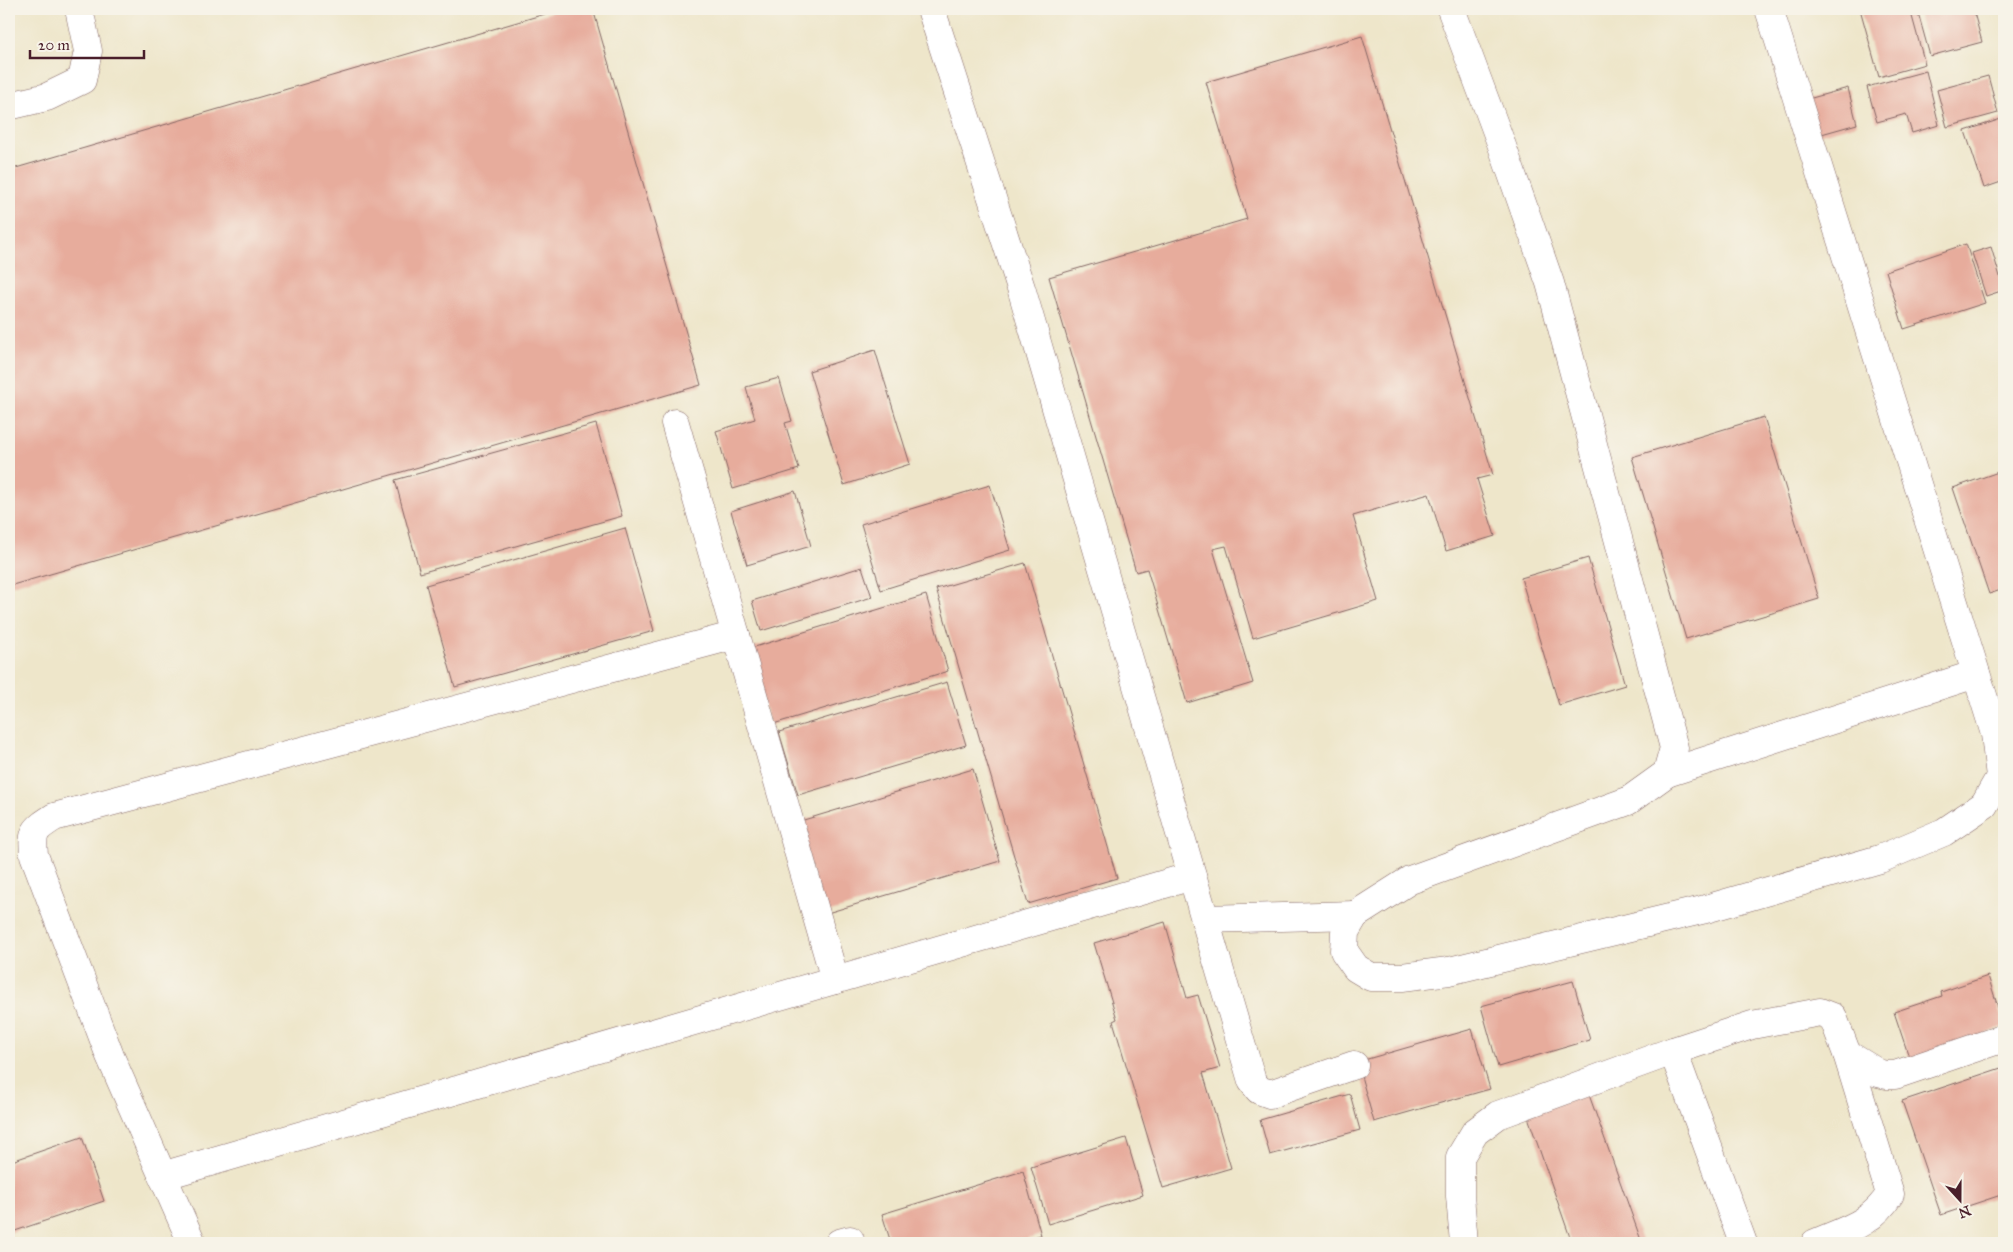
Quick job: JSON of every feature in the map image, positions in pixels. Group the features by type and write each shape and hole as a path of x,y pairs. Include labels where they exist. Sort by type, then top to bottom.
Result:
{"street":[{"path":"9,106 47,97 82,80 88,51 79,9"},
{"path":"932,9 1025,300 1252,1081 1260,1090 1270,1094 1354,1065"},
{"path":"1451,9 1501,143 1555,302 1674,748 1666,773"},
{"path":"1769,9 1976,674 1994,734 2000,777 1984,805 1944,832 1880,859 1702,910 1561,946 1448,972 1402,977 1371,977 1356,968 1344,951 1345,932 1355,916 1410,880 1628,802 1666,773 1976,674"},
{"path":"676,423 835,980"},
{"path":"192,1243 110,1056 34,854 32,837 36,828 54,817 736,635"},
{"path":"162,1176 1192,876"},
{"path":"1206,919 1355,916"},
{"path":"1464,1243 1460,1196 1460,1158 1475,1132 1498,1115 1673,1051 1752,1025 1820,1012 1833,1017 1847,1054 1890,1194 1872,1217 1815,1243"},
{"path":"1847,1054 1886,1076 1895,1075 2004,1038"},
{"path":"1673,1051 1743,1243"}],"building":[{"path":"562,9 593,9 701,385 9,586 9,170"},
{"path":"1860,9 1910,9 1925,64 1879,77"},
{"path":"1917,9 1973,9 1982,42 1930,56"},
{"path":"1362,36 1493,475 1477,479 1495,536 1446,551 1429,494 1353,516 1378,601 1253,638 1226,546 1213,549 1253,683 1187,703 1147,569 1136,572 1049,277 1247,219 1206,82"},
{"path":"1926,71 1939,125 1912,133 1906,114 1877,122 1867,87"},
{"path":"1988,76 1998,113 1947,127 1937,90"},
{"path":"1848,88 1857,124 1818,135 1808,99"},
{"path":"2004,118 2004,181 1984,188 1965,131"},
{"path":"1966,244 1985,303 1904,329 1886,271"},
{"path":"1991,247 2004,290 1986,296 1972,253"},
{"path":"875,350 910,464 844,485 809,371"},
{"path":"779,378 792,421 785,423 799,469 733,489 716,431 755,419 746,387"},
{"path":"1764,417 1819,599 1686,639 1632,457"},
{"path":"596,424 622,516 420,573 395,480"},
{"path":"2004,470 2004,589 1989,594 1953,488"},
{"path":"990,485 1010,550 881,590 861,524"},
{"path":"795,491 811,546 747,565 731,511"},
{"path":"625,528 654,631 455,687 426,585"},
{"path":"1588,558 1625,685 1559,705 1521,578"},
{"path":"1025,563 1117,878 1028,904 936,589"},
{"path":"862,567 872,597 761,631 752,601"},
{"path":"926,595 948,671 770,725 748,649"},
{"path":"947,682 966,745 798,795 779,732"},
{"path":"973,769 1000,861 824,914 797,822"},
{"path":"1165,922 1187,998 1198,995 1220,1068 1203,1073 1231,1168 1163,1188 1113,1021 1117,1019 1094,943"},
{"path":"1988,976 2004,1026 1912,1066 1894,1012 1942,996 1941,992"},
{"path":"1573,981 1590,1040 1498,1067 1481,1006"},
{"path":"1472,1029 1490,1089 1374,1122 1357,1062"},
{"path":"2004,1067 2004,1194 1941,1215 1902,1101"},
{"path":"1588,1092 1642,1243 1572,1243 1527,1114"},
{"path":"1350,1094 1360,1130 1270,1155 1260,1120"},
{"path":"82,1137 104,1201 9,1233 9,1162"},
{"path":"1126,1138 1143,1195 1048,1224 1031,1167"},
{"path":"1023,1171 1041,1235 1014,1243 891,1243 882,1214"}]}
